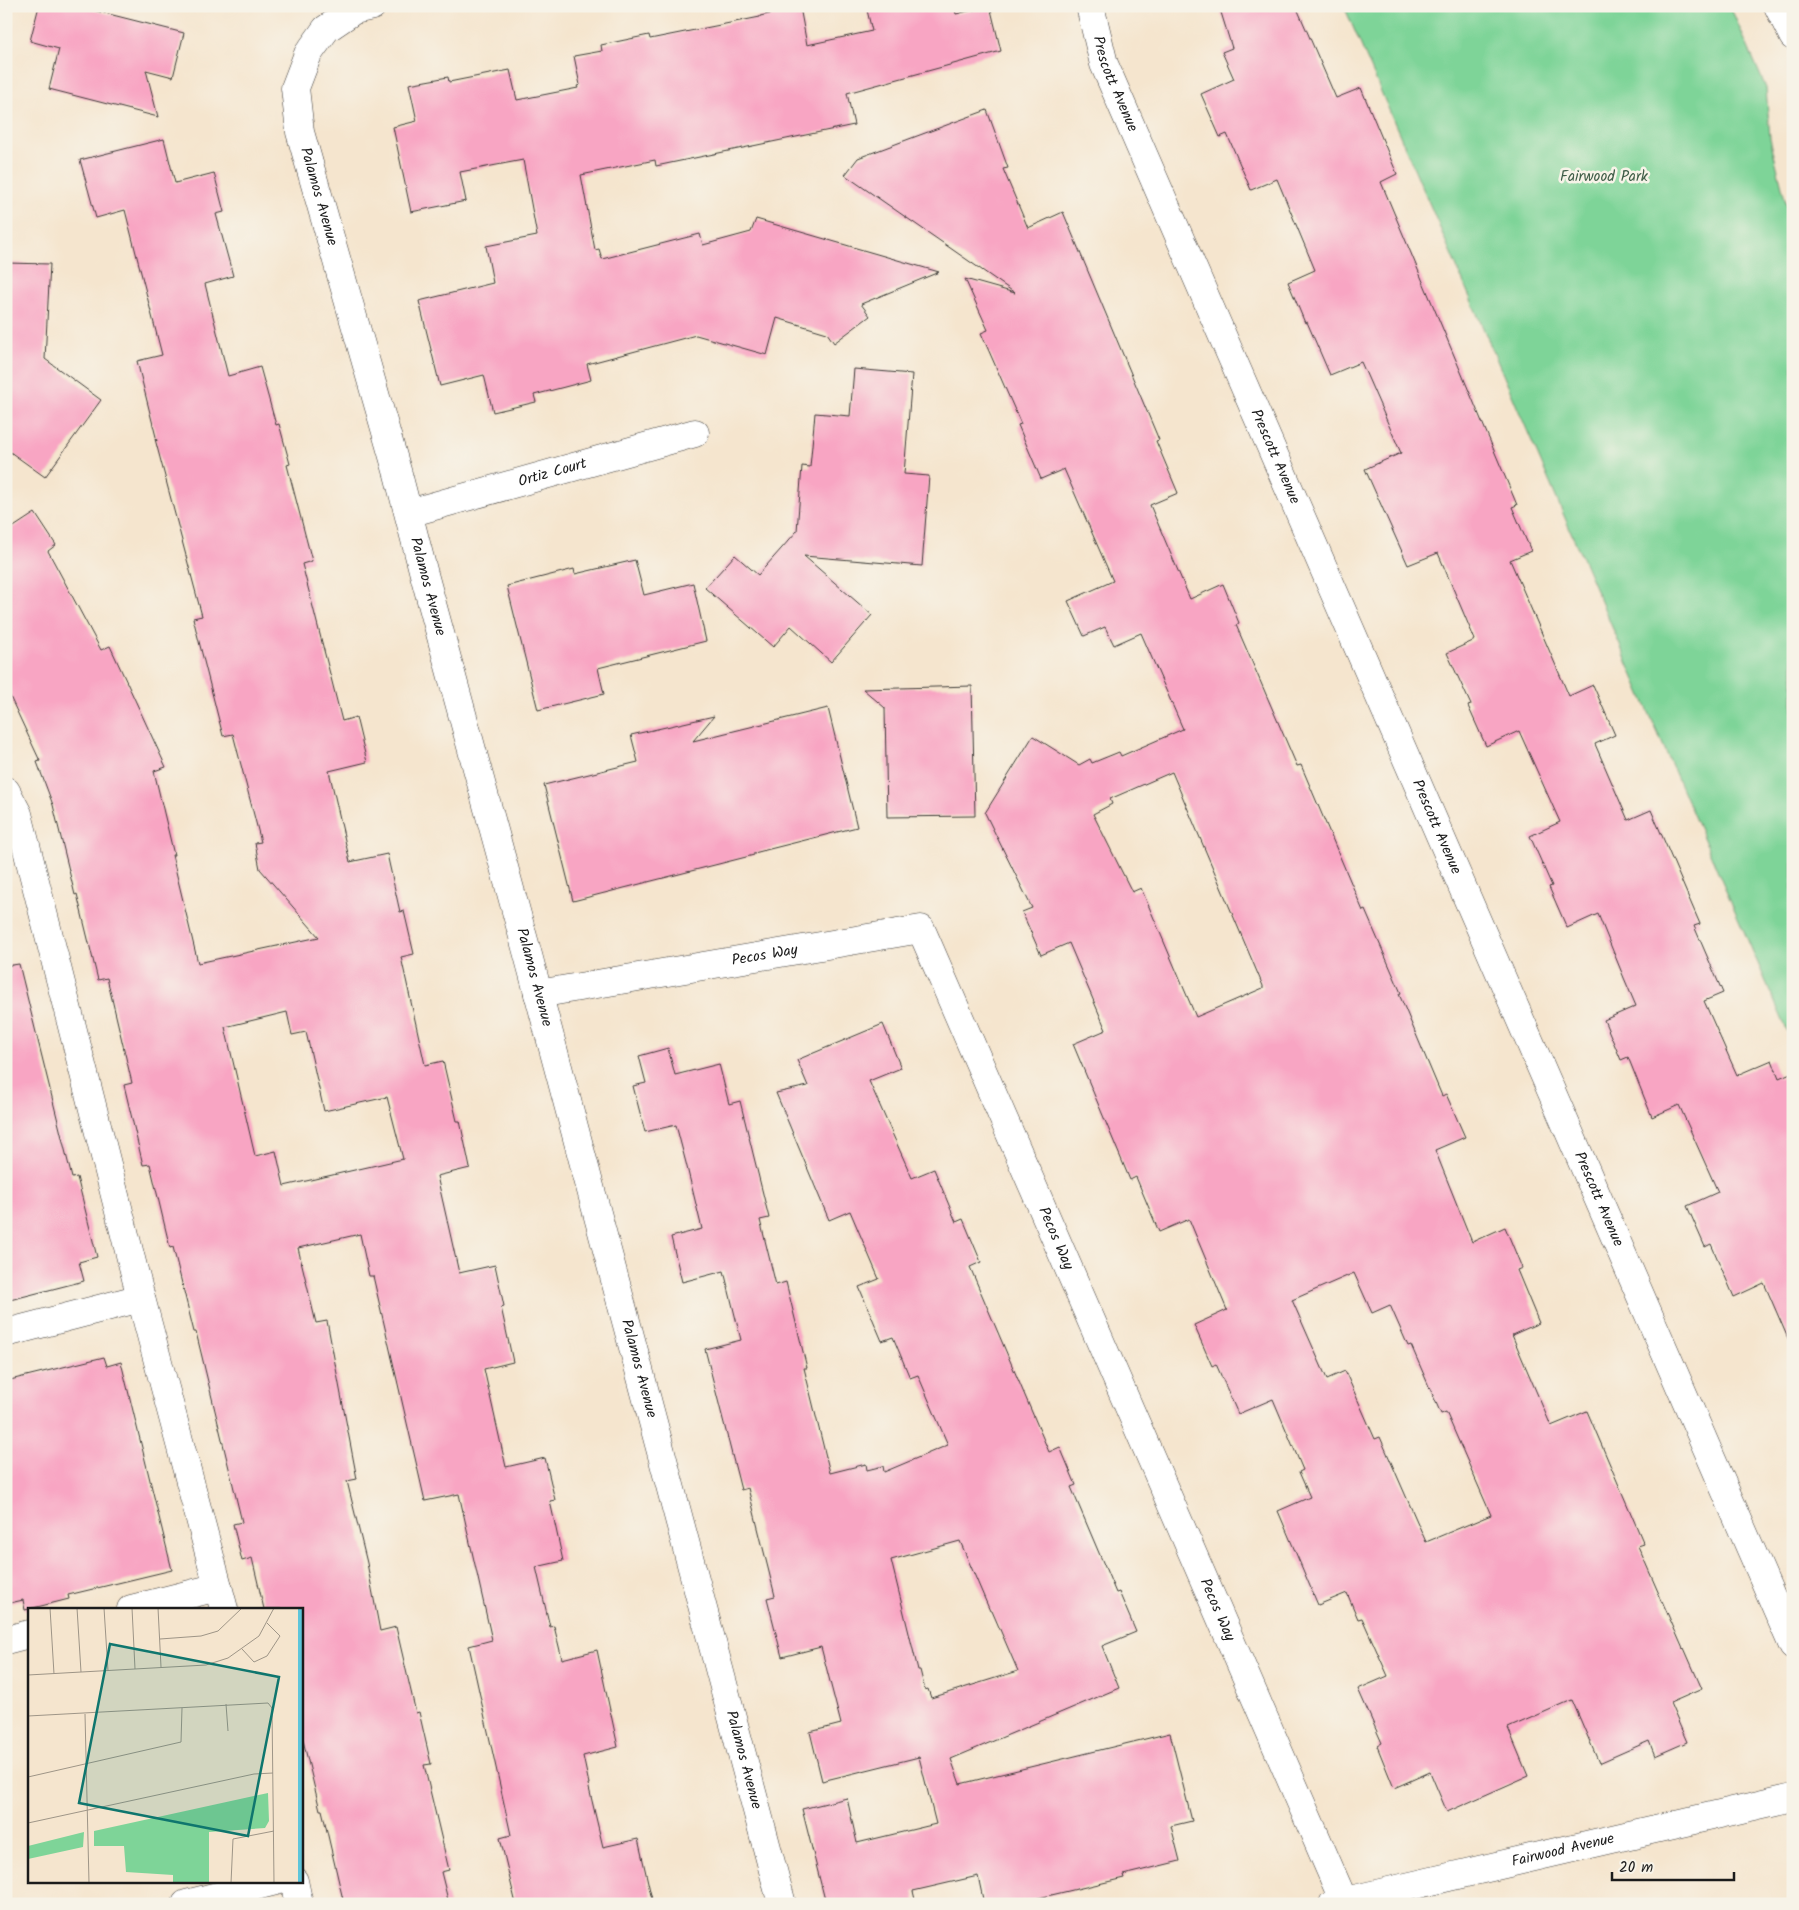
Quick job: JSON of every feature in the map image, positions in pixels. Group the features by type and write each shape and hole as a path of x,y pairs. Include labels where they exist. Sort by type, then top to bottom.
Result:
{"street":[{"name":"Palamos Avenue","path":"372,6 354,10 326,29 308,54 295,88 300,132 409,513 782,1904"},
{"name":"Prescott Avenue","path":"1090,6 1104,64 1793,1646"},
{"path":"1778,6 1793,36"},
{"name":"Ortiz Court","path":"409,513 695,433"},
{"path":"6,791 18,814 141,1298 221,1598 140,1608"},
{"name":"Pecos Way","path":"538,994 921,929 1340,1903"},
{"path":"6,1333 141,1298"},
{"path":"6,1640 28,1634"},
{"name":"Fairwood Avenue","path":"1340,1903 1793,1797"},
{"path":"186,1904 272,1882"},
{"path":"294,1882 299,1904"}],"green space":[{"name":"Fairwood Park","path":"1344,6 1730,6 1766,88 1770,138 1793,232 1793,1044 1680,785"}],"building":[{"path":"39,6 77,6 184,33 173,77 146,70 158,117 49,89 59,49 30,41"},
{"path":"866,6 954,6 956,14 990,6 1001,51 847,93 854,125 656,166 655,160 581,175 595,250 599,249 602,259 700,234 703,245 751,232 756,219 939,272 861,304 870,316 834,343 827,333 777,318 767,355 696,335 587,364 591,380 534,395 536,402 493,412 484,375 440,386 419,301 493,283 486,246 537,236 523,160 460,172 466,201 411,212 393,127 417,121 409,84 448,77 449,82 510,70 517,100 578,88 577,86 580,85 574,56 602,51 601,45 649,35 650,39 800,7 807,45 872,31"},
{"path":"1219,6 1296,6 1336,98 1361,88 1397,174 1381,182 1517,505 1512,507 1531,551 1510,560 1569,696 1593,685 1615,735 1595,744 1628,820 1651,810 1700,924 1694,926 1723,993 1704,1001 1737,1075 1772,1060 1779,1078 1793,1072 1793,1350 1764,1283 1734,1297 1711,1244 1705,1247 1687,1206 1718,1192 1679,1105 1652,1117 1628,1057 1621,1060 1604,1020 1636,1006 1598,914 1567,928 1549,887 1552,886 1530,836 1560,822 1519,731 1486,746 1468,706 1471,705 1447,653 1475,640 1438,553 1408,565 1365,469 1401,453 1361,362 1330,375 1307,322 1305,323 1288,282 1315,270 1277,179 1251,190 1227,134 1220,137 1201,94 1234,79 1222,52 1232,48"},
{"path":"987,110 1008,168 1003,169 1028,228 1063,212 1159,440 1156,441 1178,493 1150,505 1190,599 1223,584 1239,623 1236,625 1297,766 1301,765 1363,911 1365,910 1401,993 1399,994 1442,1096 1446,1094 1465,1137 1435,1150 1472,1242 1505,1227 1522,1268 1517,1270 1539,1323 1512,1335 1551,1426 1587,1411 1644,1544 1638,1546 1702,1689 1670,1703 1687,1742 1655,1756 1649,1741 1599,1763 1572,1700 1508,1728 1528,1776 1447,1812 1430,1772 1394,1788 1377,1746 1382,1743 1358,1689 1388,1676 1362,1618 1358,1619 1347,1593 1318,1605 1278,1511 1310,1497 1299,1472 1303,1470 1273,1399 1238,1414 1216,1364 1212,1366 1194,1325 1227,1310 1189,1219 1159,1232 1136,1177 1130,1180 1073,1044 1106,1030 1069,943 1041,955 1022,912 1032,908 985,813 1033,736 1079,765 1090,759 1092,763 1119,752 1121,756 1183,729 1141,633 1114,645 1105,627 1084,636 1068,601 1113,581 1064,469 1041,479 1018,425 1021,424 981,333 988,330 965,279 1015,293 845,175 858,158","holes":["1172,772 1263,986 1263,988 1196,1017 1141,888 1132,892 1093,814 1112,804 1110,799","1354,1273 1372,1313 1390,1305 1408,1346 1411,1345 1441,1414 1446,1412 1491,1515 1426,1542 1380,1437 1375,1439 1345,1371 1327,1379 1292,1300"]},
{"path":"164,139 175,183 214,173 224,212 216,214 233,276 205,284 228,376 260,367 276,425 279,424 290,464 287,465 312,561 302,564 342,721 356,717 367,762 329,771 350,862 387,854 400,912 404,911 414,954 401,957 425,1065 443,1061 457,1121 460,1121 470,1168 437,1176 459,1273 495,1265 504,1306 501,1307 513,1362 484,1369 506,1467 545,1458 555,1500 550,1501 563,1561 536,1567 550,1627 554,1626 562,1659 597,1650 618,1747 583,1756 603,1847 638,1839 653,1904 516,1904 500,1838 511,1835 469,1646 492,1640 459,1494 425,1501 373,1276 369,1276 360,1234 298,1248 316,1323 327,1321 357,1479 347,1481 367,1563 380,1631 396,1627 416,1713 419,1712 431,1764 424,1765 449,1870 441,1872 449,1904 344,1904 302,1736 302,1608 264,1608 252,1558 242,1561 233,1524 242,1522 196,1332 194,1332 173,1247 170,1248 150,1164 143,1165 124,1085 132,1083 107,978 98,980 53,805 37,762 40,761 6,688 6,532 35,513 56,545 48,551 101,650 110,646 166,767 154,771 198,963 319,937 260,869 255,843 261,842 233,734 223,736 193,618 202,616 155,439 157,441 137,361 162,355 125,210 96,218 80,160","holes":["287,1012 292,1035 306,1032 324,1111 387,1097 403,1159 284,1186 276,1151 255,1156 225,1027"]},
{"path":"6,263 50,264 45,359 101,400 45,477 6,449"},
{"path":"854,369 912,374 904,474 929,476 922,566 804,556 872,615 831,662 791,626 773,647 705,588 735,555 758,575 797,531 802,466 810,467 815,413 850,416"},
{"path":"635,560 644,595 693,583 706,641 598,668 604,694 538,710 507,586 574,569 575,574"},
{"path":"972,686 975,816 887,817 885,708 863,689"},
{"path":"828,708 857,827 573,901 544,785 638,762 631,735 714,716 693,741"},
{"path":"19,964 72,1178 77,1177 97,1257 79,1262 84,1281 6,1301 6,966"},
{"path":"883,1024 901,1068 869,1081 912,1178 934,1169 956,1222 963,1219 981,1262 970,1267 1049,1452 1060,1447 1076,1485 1071,1487 1116,1593 1119,1592 1136,1632 1102,1646 1119,1688 951,1759 960,1784 1170,1733 1192,1821 1171,1826 1180,1861 1123,1875 1124,1878 1013,1904 984,1904 978,1876 913,1891 916,1904 826,1904 802,1809 847,1798 857,1843 936,1824 919,1757 822,1781 810,1732 841,1724 821,1647 782,1657 767,1598 775,1596 748,1488 741,1490 705,1349 741,1340 724,1271 682,1282 671,1237 702,1229 686,1163 676,1125 645,1132 633,1086 646,1083 639,1056 668,1048 675,1075 719,1064 729,1104 740,1101 769,1218 760,1220 776,1285 786,1282 807,1368 804,1368 830,1473 866,1464 867,1470 883,1466 884,1472 948,1445 918,1375 910,1378 893,1337 882,1341 859,1287 879,1279 850,1211 829,1220 776,1093 808,1086 797,1060","holes":["960,1541 990,1611 992,1611 1018,1671 931,1698 928,1689 925,1690 920,1670 918,1670 891,1560"]},
{"path":"104,1357 107,1366 121,1362 172,1570 68,1595 69,1599 25,1610 23,1600 6,1604 6,1381"}]}
